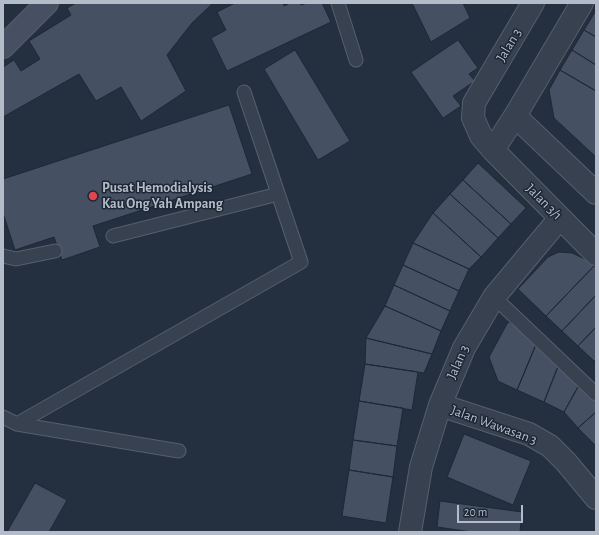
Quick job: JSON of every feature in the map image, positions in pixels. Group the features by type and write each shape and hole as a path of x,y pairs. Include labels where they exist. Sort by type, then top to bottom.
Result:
{"street":[{"path":"3,47 48,3"},
{"name":"Jalan 3","path":"493,150 481,136 473,118 474,103 533,3"},
{"path":"493,150 515,116 582,3"},
{"path":"515,116 595,190"},
{"name":"Jalan 3/1","path":"493,150 596,254"},
{"name":"Jalan 3","path":"410,532 421,467 440,405 464,348 494,297 560,218"},
{"name":"Jalan Wawasan 3","path":"440,405 530,434 550,446 566,462 596,498"}],"lane":[{"path":"338,3 356,60"},
{"path":"17,424 301,262 244,92"},
{"path":"113,236 278,194"},
{"path":"3,256 16,258 55,251"},
{"path":"494,297 596,394"},
{"path":"3,416 17,424 179,451"}],"building":[{"path":"76,3 213,3 192,23 167,55 186,91 141,121 121,87 96,101 79,74 3,117 3,67 14,60 21,71 40,59 29,41 71,15 67,8"},
{"path":"235,3 283,3 284,6 290,3 300,3 301,5 307,3 322,3 331,22 227,71 211,38 226,30 217,12"},
{"path":"412,3 463,3 470,18 431,42"},
{"path":"595,12 596,13 596,37 584,30"},
{"path":"584,30 596,37 596,65 572,50"},
{"path":"458,40 478,68 469,74 475,81 453,96 461,106 443,118 411,72"},
{"path":"295,50 350,141 318,160 264,69"},
{"path":"572,50 596,65 596,91 560,70"},
{"path":"560,70 596,91 596,157 554,118 549,90"},
{"name":"Pusat Hemodialysis Kau Ong Yah Ampang","path":"229,105 252,174 93,226 100,247 62,260 54,237 15,250 3,213 3,179"},
{"path":"478,163 526,208 511,224 463,180"},
{"path":"463,180 511,224 498,238 450,194"},
{"path":"450,194 498,238 481,257 433,213"},
{"path":"433,213 481,257 469,269 413,243"},
{"path":"413,243 469,269 459,291 403,265"},
{"path":"559,252 572,253 587,260 594,266 546,316 518,289 548,257"},
{"path":"403,265 459,291 450,311 394,285"},
{"path":"594,266 596,268 596,295 562,331 546,316"},
{"path":"394,285 450,311 441,331 385,306"},
{"path":"596,295 596,327 578,346 562,331"},
{"path":"385,306 441,331 432,354 366,338"},
{"path":"508,322 541,333 517,390 498,381 489,357"},
{"path":"596,327 596,359 594,361 578,346"},
{"path":"366,338 432,354 424,373 365,364"},
{"path":"536,344 559,364 544,402 517,390"},
{"path":"365,364 418,372 412,410 359,401"},
{"path":"559,364 584,376 564,412 544,402"},
{"path":"584,376 596,388 596,412 578,428 564,412"},
{"path":"359,401 403,408 397,446 353,440"},
{"path":"596,412 596,446 578,428"},
{"path":"464,434 531,461 513,505 447,477"},
{"path":"353,440 397,446 393,477 349,470"},
{"path":"349,470 393,477 386,523 342,516"},
{"path":"35,483 67,500 49,532 7,532"},
{"path":"440,501 522,512 520,532 472,532 437,527"}],"place":[{"name":"Pusat Hemodialysis Kau Ong Yah Ampang","path":"93,196"}]}
